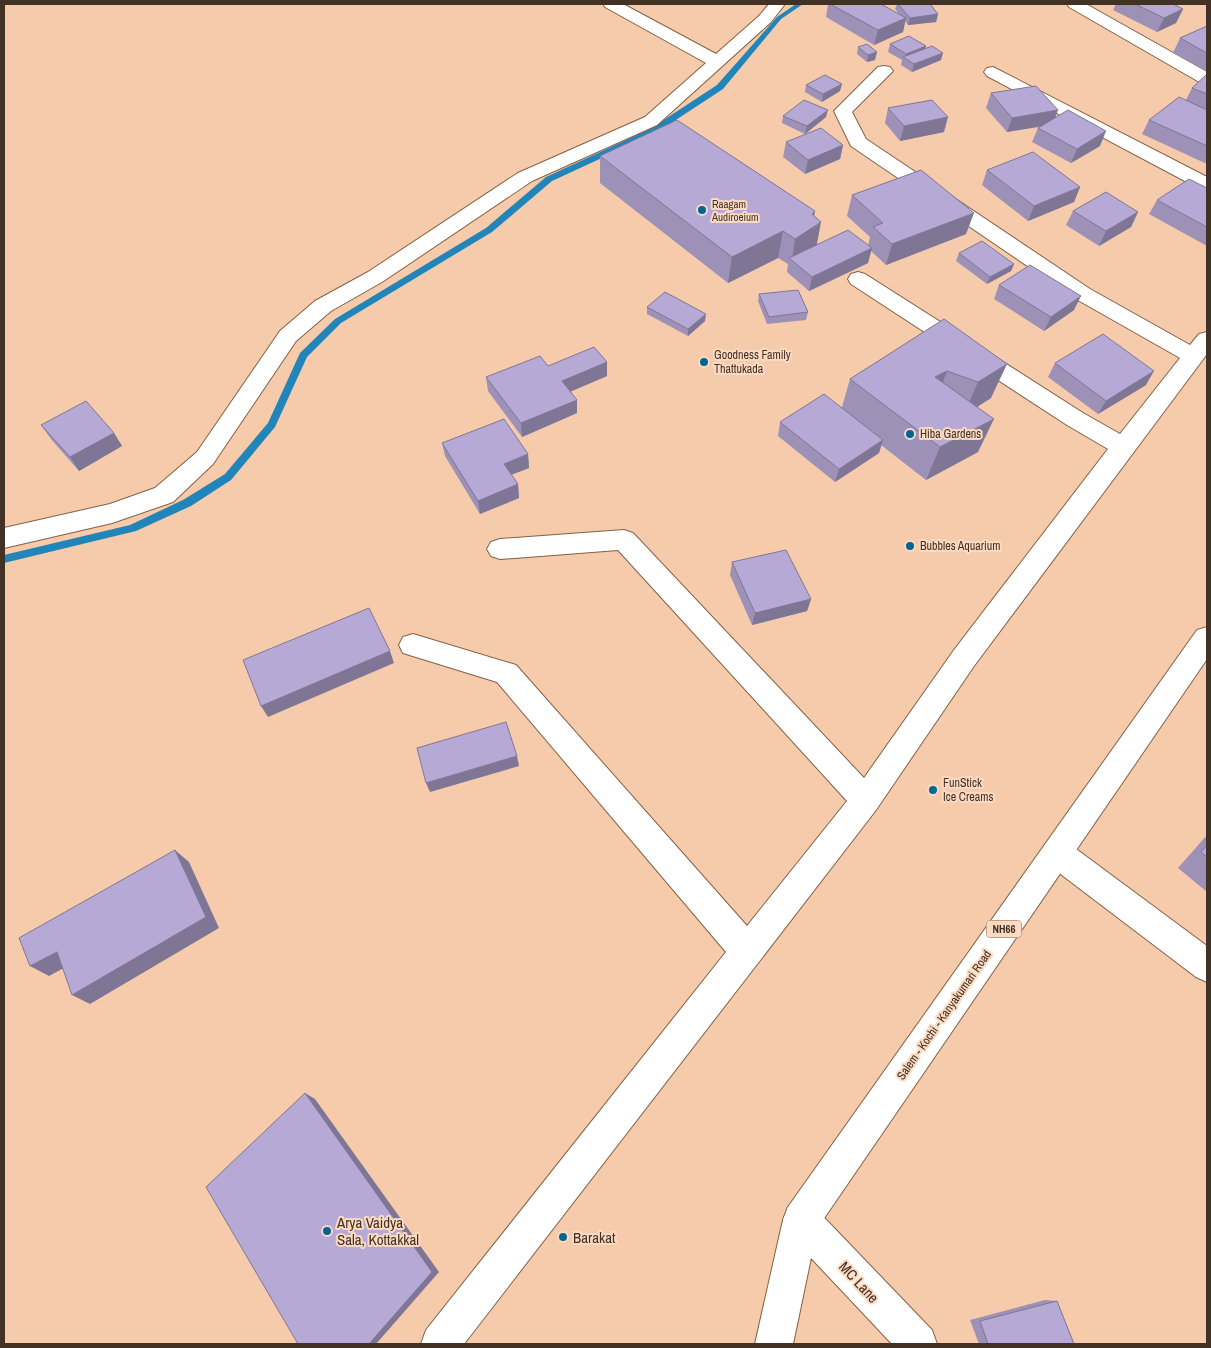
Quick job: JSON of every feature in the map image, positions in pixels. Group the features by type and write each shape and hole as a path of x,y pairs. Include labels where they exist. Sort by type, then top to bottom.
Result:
{"main road":[{"path":"611,4 717,62"},
{"path":"4,538 112,513 164,495 205,458 288,336 323,306 375,277 525,177 650,121 765,19 777,4"},
{"path":"1075,4 1207,79"},
{"path":"440,1344 521,1238 866,800 964,658 1200,347 1083,294 858,142 844,111 884,70"},
{"path":"992,72 1207,185"},
{"path":"858,279 1075,419 1123,447"},
{"path":"500,549 624,540 866,800"},
{"name":"Salem - Kochi - Kanyakumari Road","path":"801,1220 1207,638"},
{"path":"413,646 506,673 747,952"},
{"path":"1057,853 1207,966"},
{"path":"774,1344 801,1220"},
{"name":"MC Lane","path":"801,1220 918,1344"}],"building":[{"path":"830,4 881,4 906,18 878,30"},
{"path":"898,4 930,4 938,14 910,18"},
{"path":"1135,4 1173,4 1183,9 1164,18"},
{"path":"1207,26 1207,53 1180,38"},
{"path":"909,36 926,46 906,54 890,44"},
{"path":"867,44 877,52 868,55 858,47"},
{"path":"932,46 943,53 914,64 903,57"},
{"path":"1207,74 1207,94 1192,88"},
{"path":"825,75 842,84 823,94 806,85"},
{"path":"1036,86 1058,110 1012,118 991,93"},
{"path":"1179,97 1207,110 1207,146 1149,120"},
{"path":"804,100 828,110 807,126 783,116"},
{"path":"932,100 948,117 904,126 888,108"},
{"path":"1068,110 1106,131 1077,149 1038,128"},
{"path":"677,120 815,211 812,214 821,222 795,239 783,231 732,257 600,156"},
{"path":"821,128 843,145 808,160 786,142"},
{"path":"1033,152 1080,187 1034,206 987,170"},
{"path":"921,170 974,213 892,244 873,227 883,223 852,195"},
{"path":"1189,179 1207,188 1207,227 1157,200"},
{"path":"1106,192 1138,212 1106,231 1073,211"},
{"path":"848,230 872,248 812,277 789,258"},
{"path":"982,241 1014,264 990,277 959,253"},
{"path":"1030,265 1081,296 1051,317 999,285"},
{"path":"798,290 808,312 769,317 759,294"},
{"path":"665,292 706,314 688,329 647,307"},
{"path":"944,319 1007,364 978,382 947,371 935,377 994,419 940,447 850,379"},
{"path":"1103,334 1154,371 1106,401 1055,363"},
{"path":"594,347 607,362 562,381 577,400 521,423 486,377 540,356 548,366"},
{"path":"824,394 883,440 839,469 780,422"},
{"path":"86,401 114,433 70,457 41,425"},
{"path":"504,419 528,454 504,464 518,484 478,501 442,443"},
{"path":"786,550 811,599 755,613 732,562"},
{"path":"369,608 390,651 261,706 243,660"},
{"path":"506,722 517,756 426,783 417,748"},
{"path":"1207,845 1207,857 1201,852"},
{"path":"175,850 206,917 72,995 57,952 30,966 19,938"},
{"name":"Arya Vaidya Sala, Kottakkal","path":"305,1093 432,1272 369,1344 298,1344 206,1187"},
{"path":"1057,1301 1074,1344 988,1344 980,1321"}],"waterway":[{"path":"4,559 132,528 187,503 228,477 272,425 303,355 338,321 489,230 549,179 653,131 720,87 779,18 800,4"}],"place":[{"name":"Raagam Audiroeium","path":"702,210"},
{"name":"Goodness Family Thattukada","path":"704,362"},
{"name":"Hiba Gardens","path":"910,434"},
{"name":"Bubbles Aquarium","path":"910,546"},
{"name":"FunStick Ice Creams","path":"933,790"},
{"name":"Arya Vaidya Sala, Kottakkal","path":"327,1231"},
{"name":"Barakat","path":"563,1237"}]}
